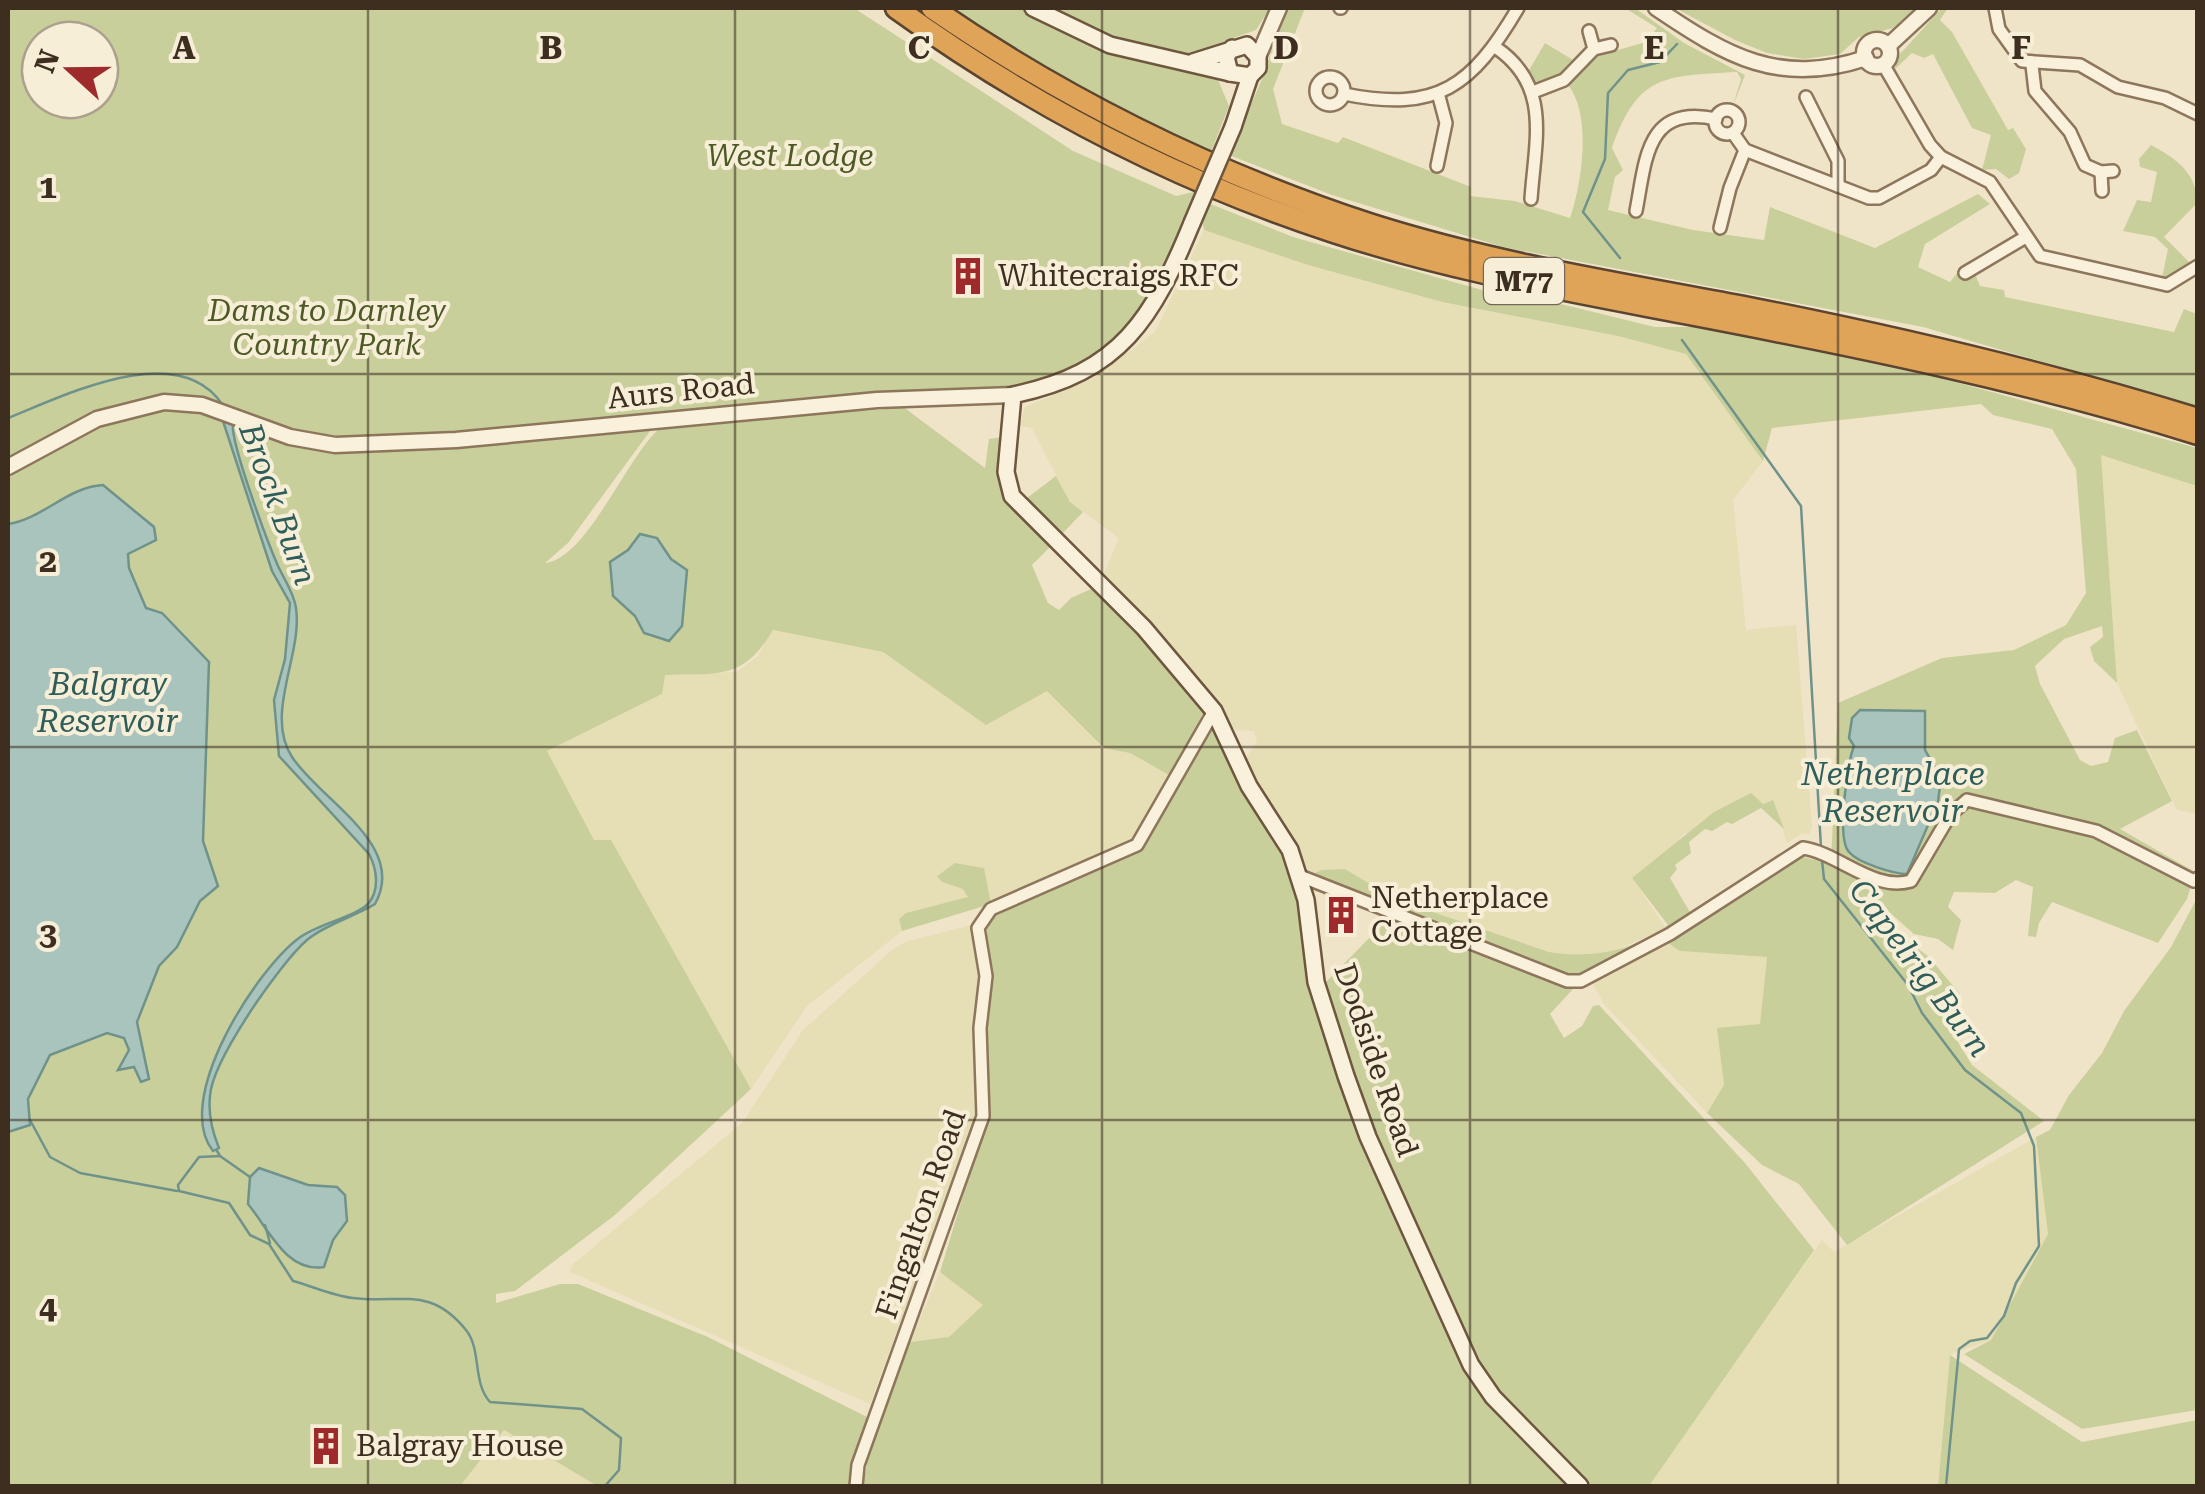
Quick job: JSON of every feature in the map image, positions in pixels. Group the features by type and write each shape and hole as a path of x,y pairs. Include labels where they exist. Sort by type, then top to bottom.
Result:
{"highway":[{"name":"M77","path":"896,8 991,72 1090,129 1220,190 1333,232 1516,280 1986,375 2198,434"},
{"name":"M77","path":"932,8 1037,75 1160,140 1372,225 1502,260 1940,346 2198,419"}],"main road":[{"path":"1033,8 1110,45 1238,75 1258,68 1258,57 1252,48 1237,46 1193,62"},
{"path":"1237,46 1225,63 1238,75"},
{"name":"Aurs Road","path":"1013,395 1076,376 1132,336 1165,287 1233,128 1238,75"},
{"name":"Dodside Road","path":"1013,395 1006,472 1012,496 1144,628 1214,711 1249,786 1276,826 1300,876 1316,982 1346,1076 1368,1137 1471,1365 1493,1397 1580,1486"}],"street":[{"path":"1258,57 1278,8"},
{"path":"1344,94 1390,101 1438,93 1472,74 1518,8"},
{"path":"1656,8 1735,56 1773,68 1834,68 1866,58"},
{"path":"1888,46 1910,30 1929,8"},
{"path":"1995,8 1999,30 2009,48 2032,65 2080,66 2118,87 2164,98 2198,114"},
{"path":"1237,46 1272,23"},
{"path":"1588,32 1594,49"},
{"path":"1866,58 1871,41 1888,46"},
{"path":"1533,92 1564,80 1594,49 1612,45"},
{"path":"1866,58 1871,64 1882,64 1889,58 1888,46"},
{"path":"1494,47 1524,73 1533,92 1531,200"},
{"path":"1882,64 1922,134 1941,157 1990,182 2024,238 2050,260 2158,285 2180,281 2198,266"},
{"path":"2032,65 2042,103 2070,132 2086,165 2107,172 2102,190"},
{"path":"1437,166 1446,123 1438,93"},
{"path":"1806,97 1838,161 1838,186"},
{"path":"1716,119 1724,111 1735,113 1739,123 1733,132"},
{"path":"1636,211 1649,145 1666,124 1694,114 1716,119"},
{"path":"1798,121 1813,114"},
{"path":"1716,119 1721,132 1733,132"},
{"path":"1733,132 1746,150 1879,198 1931,170 1941,157"},
{"path":"1442,150 1458,156"},
{"path":"1720,228 1727,176 1746,150"},
{"path":"1516,174 1533,176"},
{"path":"1627,174 1642,177"},
{"path":"1974,272 2024,238"},
{"name":"Aurs Road","path":"8,467 84,425 129,408 178,402 212,408 290,437 335,445 395,444 858,402 1013,395"},
{"name":"Fingalton Road","path":"856,1486 858,1465 983,1116 980,1028 986,976 978,928 981,919 992,908 1137,846 1214,711"},
{"path":"1300,876 1428,929 1567,980 1581,981 1670,934 1803,848 1818,850 1881,880 1911,881 1950,815 1967,800 2096,830 2194,882 2198,878"}],"shaded area":[{"path":"1204,230 1308,265 1441,302 1618,336 1686,354 1763,461 1733,500 1746,630 1796,625 1812,827 1809,834 1802,833 1787,843 1773,800 1684,834 1661,858 1632,878 1666,928 1607,954 1575,957 1549,952 1395,899 1345,869 1310,875 1287,829 1247,771 1246,758 1257,741 1254,731 1235,730 1163,639 1102,578 1119,538 1070,502 1032,428 1020,426 1025,407 1092,379 1155,332"},
{"path":"2101,454 2197,486 2197,814 2177,810 2117,683"},
{"path":"772,630 883,652 986,725 1047,690 1104,747 1130,753 1169,775 1134,841 991,904 983,868 955,863 938,875 942,882 964,889 969,897 906,913 899,919 902,931 807,1006 751,1089 611,841 594,840 546,751 662,694 664,675 736,672 758,656"},
{"path":"971,925 980,982 975,1117 870,1404 570,1272 572,1265 743,1122 802,1031 891,951 905,942"},
{"path":"1665,941 1680,951 1767,957 1760,1024 1718,1029 1724,1085 1707,1113 1604,1004 1592,982"},
{"path":"2036,1137 2048,1234 1991,1340 1950,1355 1938,1486 1649,1486 1822,1240 1834,1252"},
{"path":"940,1272 984,1305 950,1337 910,1342"},
{"path":"503,1430 597,1486 460,1486"}],"green space":[{"name":"Dams to Darnley Country Park","path":"8,8 854,8 1073,151 1176,196 1206,189 1178,257 1147,312 1128,336 1075,375 1038,390 702,416 653,427 568,543 545,563 561,557 576,544 660,428 742,417 902,406 985,468 989,439 1003,437 1002,475 1008,499 1050,547 1032,565 1048,603 1059,610 1071,598 1091,589 1131,623 1205,710 1169,775 1130,753 1104,748 1047,691 986,725 883,652 773,630 740,666 715,673 665,675 662,694 547,751 594,840 611,840 751,1089 615,1215 515,1291 496,1294 496,1303 560,1284 578,1284 708,1337 867,1417 852,1466 852,1486 597,1486 504,1430 460,1486 8,1486"},
{"path":"949,8 1019,8 1110,53 1216,75 1229,106 1211,152 1105,102"},
{"path":"1048,8 1270,8 1256,30 1189,54 1152,49 1093,31"},
{"path":"1285,8 1305,8 1273,89 1282,124 1338,143 1343,137 1471,187 1470,196 1515,201 1570,218 1581,169 1582,131 1580,113 1568,85 1590,58 1646,42 1657,28 1625,8 1635,8 1684,43 1745,75 1733,106 1741,79 1737,72 1672,78 1644,92 1632,105 1612,148 1623,170 1615,177 1608,210 1693,230 1764,240 1770,207 1875,248 1978,194 1990,204 1925,244 1918,267 1950,282 1958,272 1961,279 1975,274 1980,286 2004,290 2005,297 2174,332 2184,309 2197,314 2197,407 1923,327 1503,247 1332,195 1229,155 1263,77"},
{"path":"1675,8 1916,8 1893,28 1859,37 1840,54 1804,59 1767,53"},
{"path":"1942,8 1948,8 1940,20 1952,32 2008,130 2013,128 2026,149 2019,173 2009,179 1996,169 1982,170 1991,135 1972,128 1933,54 1924,58 1912,53 1894,70 1900,54"},
{"path":"1545,43 1573,60 1560,76 1539,85 1528,72"},
{"path":"2151,145 2189,174 2197,203 2164,237 2190,263 2178,273 2162,278 2168,249 2155,237 2123,231 2137,200 2151,202 2157,172 2140,167 2139,159"},
{"path":"1208,203 1293,237 1500,295 1532,297 1655,327 1701,327 1911,370 2197,448 2197,486 2101,455 2117,683 2094,661 2090,647 2103,637 2102,626 2064,639 2035,666 2040,684 2080,760 2091,766 2108,762 2115,738 2137,730 2172,801 2120,829 2195,872 2187,899 2158,943 2052,902 2039,923 2036,937 2028,936 2033,887 2016,880 1995,893 1954,892 1948,907 1961,920 1953,950 1938,939 1914,934 1889,912 1884,915 1887,925 1929,957 1960,994 1950,1029 1972,1065 2044,1121 1847,1245 1799,1184 1762,1165 1707,1113 1724,1085 1717,1028 1760,1024 1767,957 1680,951 1665,941 1799,856 1831,864 1838,703 1942,658 2014,650 2066,625 2086,593 2076,469 2052,429 1993,415 1981,404 1772,428 1763,461 1686,354 1618,336 1442,302 1308,265 1204,230 1202,220","holes":["1857,711 1925,712 1925,750 1938,802 1914,856 1844,802"]},
{"path":"1056,476 1070,502 1083,512 1060,536 1027,498"},
{"path":"1211,727 1217,728 1282,840 1298,884 1313,990 1345,1098 1472,1379 1573,1486 863,1486 869,1453 910,1342 949,1337 983,1305 940,1272 989,1110 982,928 992,913 1138,851"},
{"path":"1751,793 1763,804 1773,800 1784,829 1761,808 1732,824 1727,822 1712,831 1705,829 1689,842 1691,853 1675,865 1677,869 1670,878 1691,914 1656,933 1668,925 1632,878 1714,812"},
{"path":"955,863 984,868 991,904 902,931 899,919 906,913 968,897 963,889 942,882 937,876"},
{"path":"1345,869 1395,899 1549,952 1611,951 1652,936 1581,975 1567,974 1424,923 1310,875"},
{"path":"2197,898 2197,1410 2082,1429 1964,1354 1991,1340 2048,1234 2036,1137 2050,1130 2069,1095 2102,1053 2124,1011 2171,947"},
{"path":"1388,919 1417,933 1574,988 1550,1014 1564,1038 1582,1026 1593,1006 1599,1005 1745,1163 1814,1250 1649,1486 1592,1486 1486,1379 1473,1353 1369,1121 1323,985"},
{"path":"1950,1355 2082,1442 2197,1420 2197,1486 1938,1486"}],"water":[{"path":"222,418 233,422 250,492 296,608 297,626 283,703 284,740 305,774 371,843 380,862 382,883 375,904 323,929 295,952 234,1037 210,1096 219,1148 213,1151 203,1129 203,1101 224,1037 242,1006 281,954 299,938 368,904 376,879 369,854 279,756 274,700 285,659 290,603 272,571"},
{"name":"Balgray Reservoir","path":"103,485 154,527 156,540 128,554 129,568 146,608 162,613 209,662 203,841 218,886 200,901 177,947 159,966 137,1022 149,1079 141,1082 134,1067 118,1070 129,1050 124,1038 107,1033 50,1055 28,1099 30,1125 8,1132 8,524 33,516 78,491"},
{"path":"640,534 657,538 671,559 687,570 682,626 669,641 644,633 635,616 613,596 610,562 628,550"},
{"name":"Netherplace Reservoir","path":"1860,710 1925,711 1925,750 1941,778 1938,802 1907,874 1860,860 1845,844 1844,799 1854,746 1849,738 1852,718"},
{"path":"259,1168 308,1185 337,1187 345,1195 347,1221 333,1240 324,1267 311,1267 289,1257 248,1204 250,1177"}],"waterway":[{"name":"Capelrig Burn","path":"1620,258 1583,212 1605,159 1608,93 1628,70 1660,62 1677,44"},
{"name":"Capelrig Burn","path":"1682,340 1801,506 1821,847"},
{"name":"Brock Burn","path":"8,418 88,386 149,374 177,375 202,385 222,404"},
{"name":"Capelrig Burn","path":"1822,860 1824,879 1908,985 1922,1013 1965,1070 2021,1113 2034,1146 2039,1246 2016,1283 2004,1316 1987,1338 1970,1341 1959,1349 1946,1486"},
{"name":"Brock Burn","path":"30,1120 50,1157 80,1173 177,1191"},
{"name":"Brock Burn","path":"217,1151 220,1156 199,1157 178,1185 179,1191 229,1203 250,1235 269,1244 293,1281 345,1297 414,1299 440,1307 453,1316 471,1338 481,1385 490,1402 582,1409 621,1438 619,1470 605,1486"},
{"path":"220,1156 250,1177"},
{"path":"265,1225 270,1243"}],"place":[{"name":"Whitecraigs RFC","path":"968,276"},
{"name":"Netherplace Cottage","path":"1341,915"},
{"name":"Balgray House","path":"326,1446"}],"park label":[{"name":"West Lodge","path":"790,156"}]}
